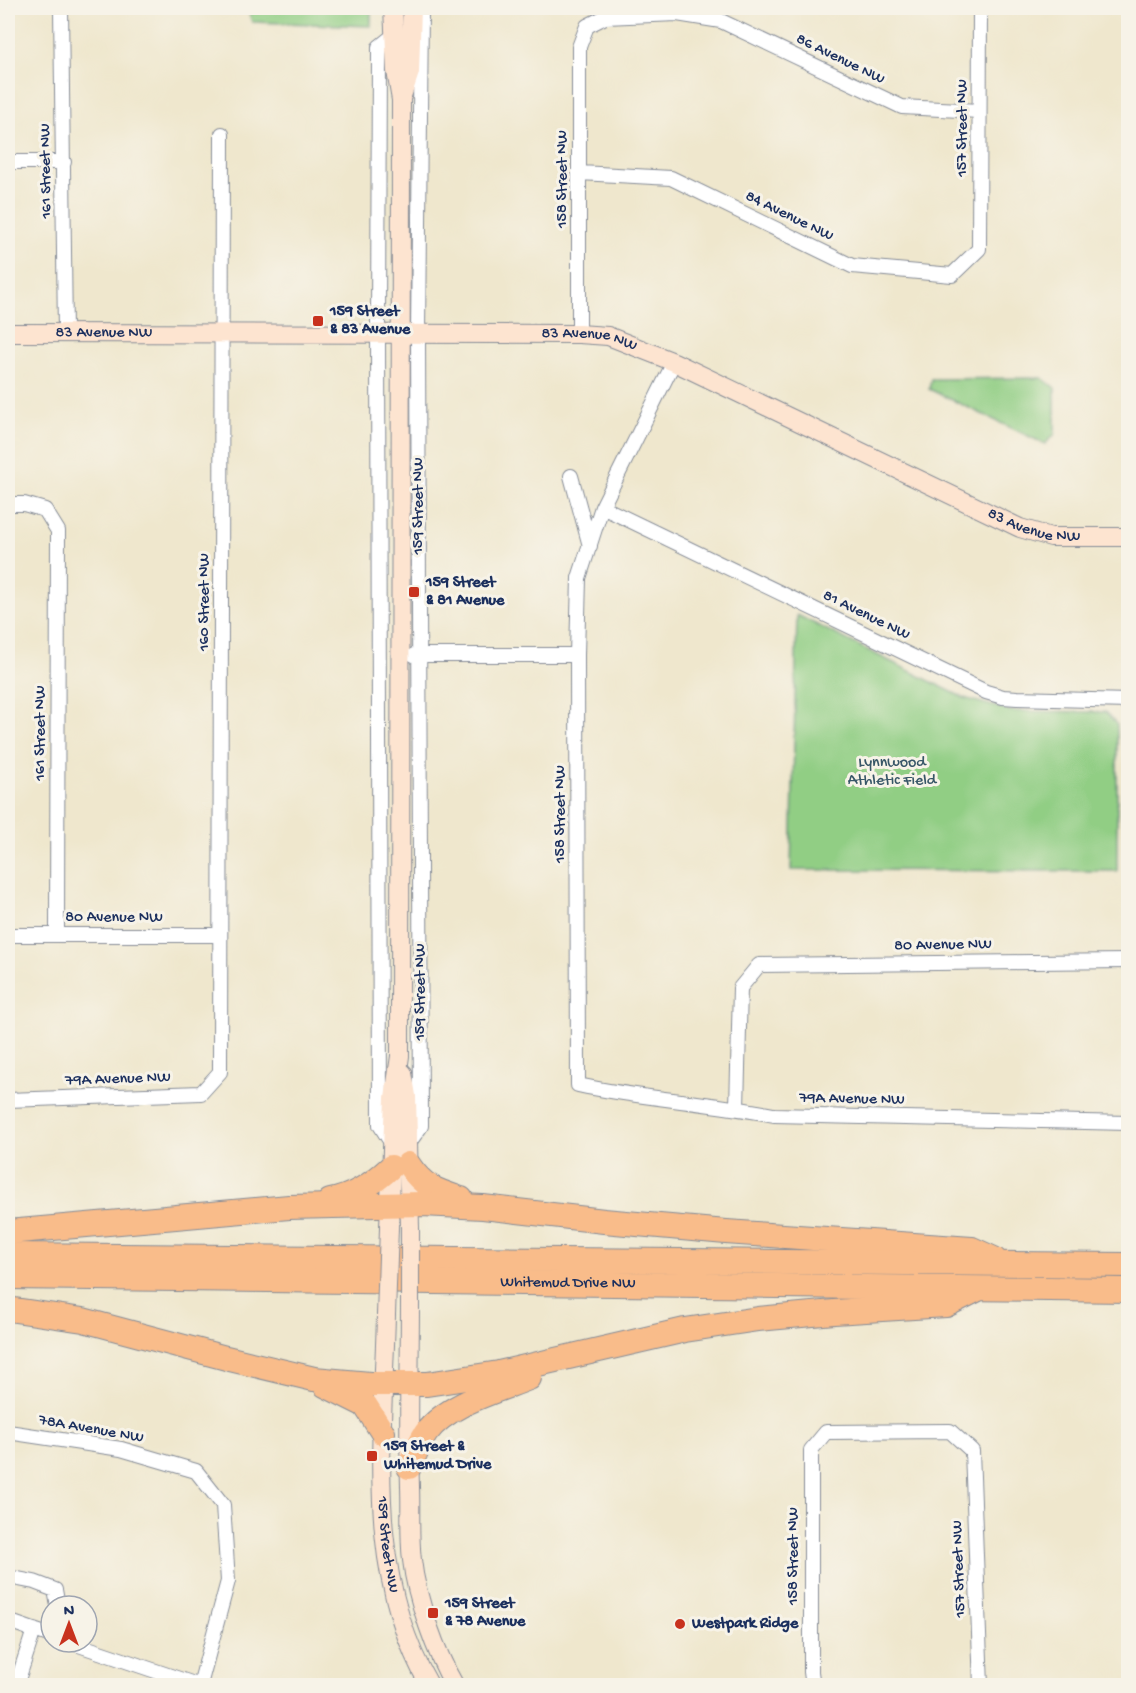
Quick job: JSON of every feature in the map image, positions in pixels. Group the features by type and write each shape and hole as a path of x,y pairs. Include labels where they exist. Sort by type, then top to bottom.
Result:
{"highway":[{"path":"8,1232 289,1208 343,1198 380,1177 400,1155 418,1179 428,1186 483,1206"},
{"path":"289,1208 396,1213 483,1206 659,1226 972,1249 1007,1266"},
{"name":"Whitemud Drive NW","path":"8,1255 1007,1266 1128,1265"},
{"name":"Whitemud Drive NW","path":"8,1276 1128,1290"},
{"path":"8,1309 83,1320 314,1379 384,1384 426,1384 499,1373 685,1330 758,1319 946,1305 981,1288"},
{"path":"409,1467 425,1434 440,1418 456,1408 532,1376 645,1339"},
{"path":"314,1379 365,1405 382,1433"}],"street":[{"name":"161 Street NW","path":"61,8 65,333"},
{"name":"159 Street NW","path":"393,8 396,71 401,100 420,655 421,1126 400,1155"},
{"name":"159 Street NW","path":"401,100 410,72 412,8"},
{"name":"159 Street NW","path":"421,8 400,655 400,1056 407,1096 386,1314 382,1433 383,1525 387,1563 394,1598 406,1634 430,1686"},
{"name":"157 Street NW","path":"979,249 980,8"},
{"name":"86 Avenue NW","path":"586,26 605,17 617,16 677,14 721,21 902,107 979,111"},
{"name":"158 Street NW","path":"579,334 579,47 586,26"},
{"name":"159 Street NW","path":"394,35 379,47 380,1125 400,1155"},
{"name":"160 Street NW","path":"220,1072 222,134"},
{"path":"8,162 64,162"},
{"name":"84 Avenue NW","path":"580,173 671,178 852,266 952,275 979,249"},
{"name":"83 Avenue NW","path":"8,333 378,332 608,336 674,362 1020,528 1051,537 1128,537"},
{"name":"158 Street NW","path":"578,1085 577,655 579,578 602,507 674,362"},
{"path":"571,476 590,546"},
{"name":"161 Street NW","path":"8,504 24,504 45,510 58,531 57,934"},
{"name":"81 Avenue NW","path":"602,507 986,692 1017,698 1128,701"},
{"path":"400,655 577,655"},
{"name":"80 Avenue NW","path":"8,935 220,935"},
{"name":"80 Avenue NW","path":"737,1108 740,988 759,965 1128,962"},
{"name":"79A Avenue NW","path":"8,1100 201,1093 220,1072"},
{"name":"79A Avenue NW","path":"578,1085 774,1115 1128,1123"},
{"name":"159 Street NW","path":"396,1213 410,1229 409,1467 412,1561 419,1595 430,1628 455,1686"},
{"name":"158 Street NW","path":"813,1686 811,1672 811,1450 826,1432 950,1431 972,1451"},
{"name":"78A Avenue NW","path":"8,1432 122,1449 196,1471 223,1505 228,1581 200,1685"},
{"name":"157 Street NW","path":"972,1451 981,1686"},
{"path":"8,1577 34,1582 55,1590 56,1594"},
{"path":"8,1622 39,1632"},
{"path":"16,1686 34,1630"},
{"path":"99,1652 200,1685"}],"green space":[{"path":"247,8 371,8 371,26 252,22"},
{"path":"1042,378 1055,388 1055,434 1045,444 929,389 931,379"},
{"name":"Lynnwood Athletic Field","path":"797,615 964,698 1011,711 1105,712 1117,725 1117,871 791,870"}],"place":[{"name":"159 Street & 83 Avenue","path":"318,321"},
{"name":"159 Street & 81 Avenue","path":"414,592"},
{"name":"159 Street & Whitemud Drive","path":"372,1456"},
{"name":"159 Street & 78 Avenue","path":"433,1613"},
{"name":"Westpark Ridge","path":"680,1624"}]}
